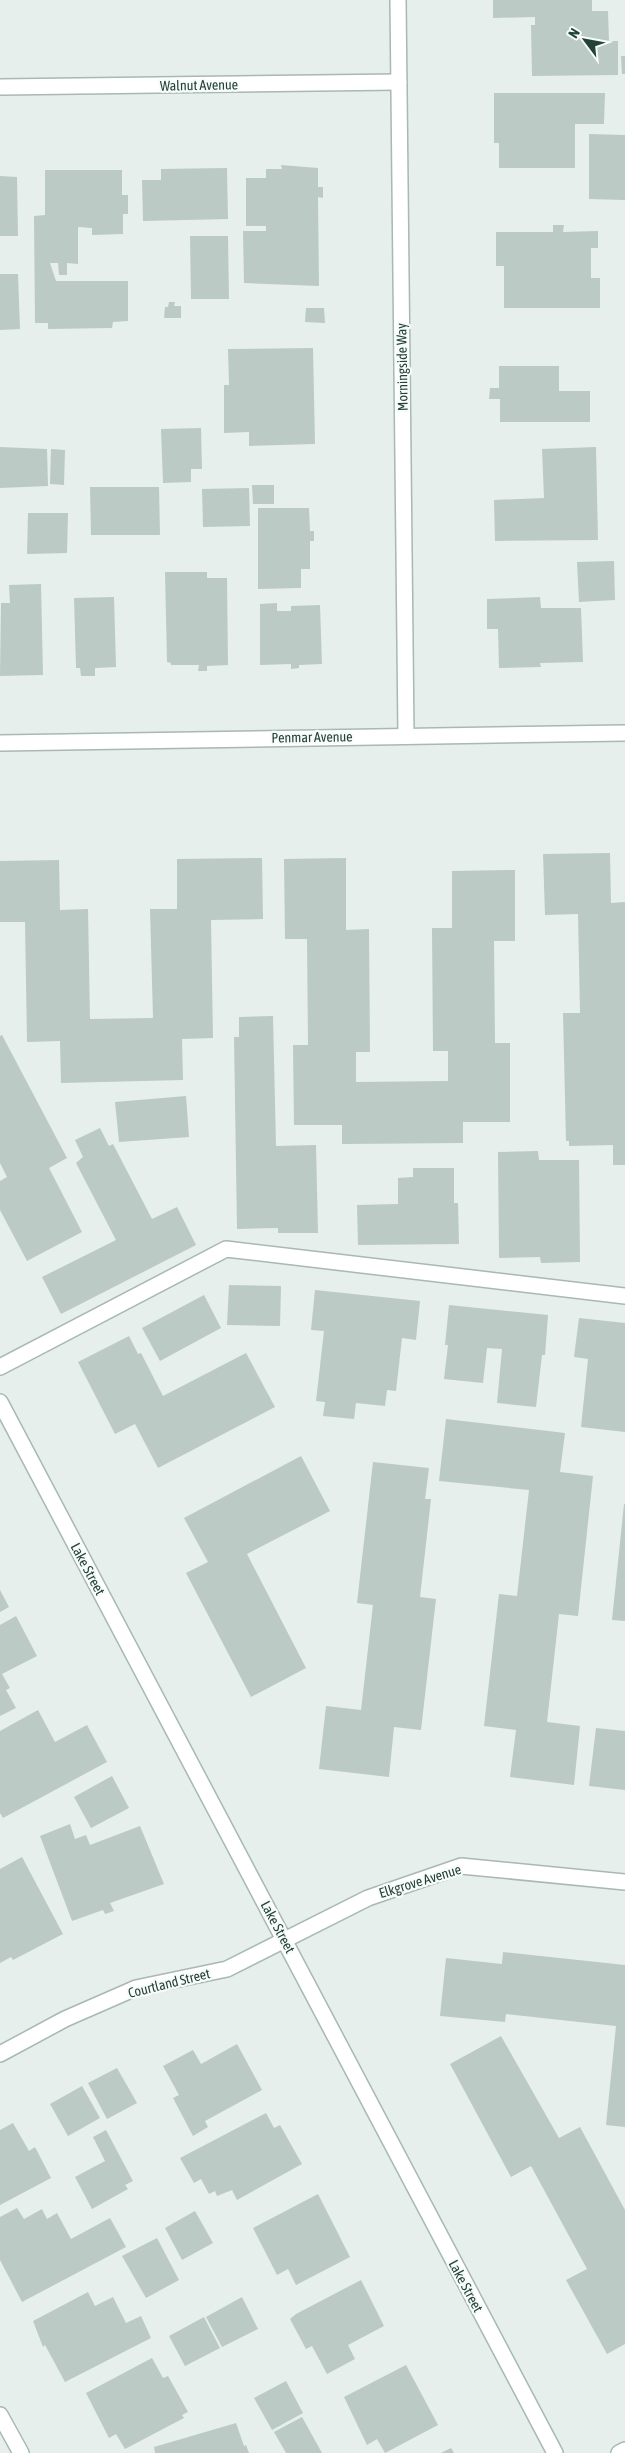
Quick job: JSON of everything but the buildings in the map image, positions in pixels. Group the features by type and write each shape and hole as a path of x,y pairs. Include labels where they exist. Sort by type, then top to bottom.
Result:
{"street":[{"name":"Morningside Way","path":"398,0 406,735"},
{"name":"Walnut Avenue","path":"0,87 399,82"},
{"name":"Penmar Avenue","path":"0,743 625,732"},
{"path":"0,1367 226,1249 625,1296"},
{"name":"Lake Street","path":"0,1402 555,2453"},
{"name":"Elkgrove Avenue","path":"285,1941 368,1898 461,1866 625,1882"},
{"name":"Courtland Street","path":"0,2054 65,2019 136,1988 227,1969 285,1941"},
{"path":"0,2415 21,2453"},
{"path":"619,2453 625,2450"}]}
